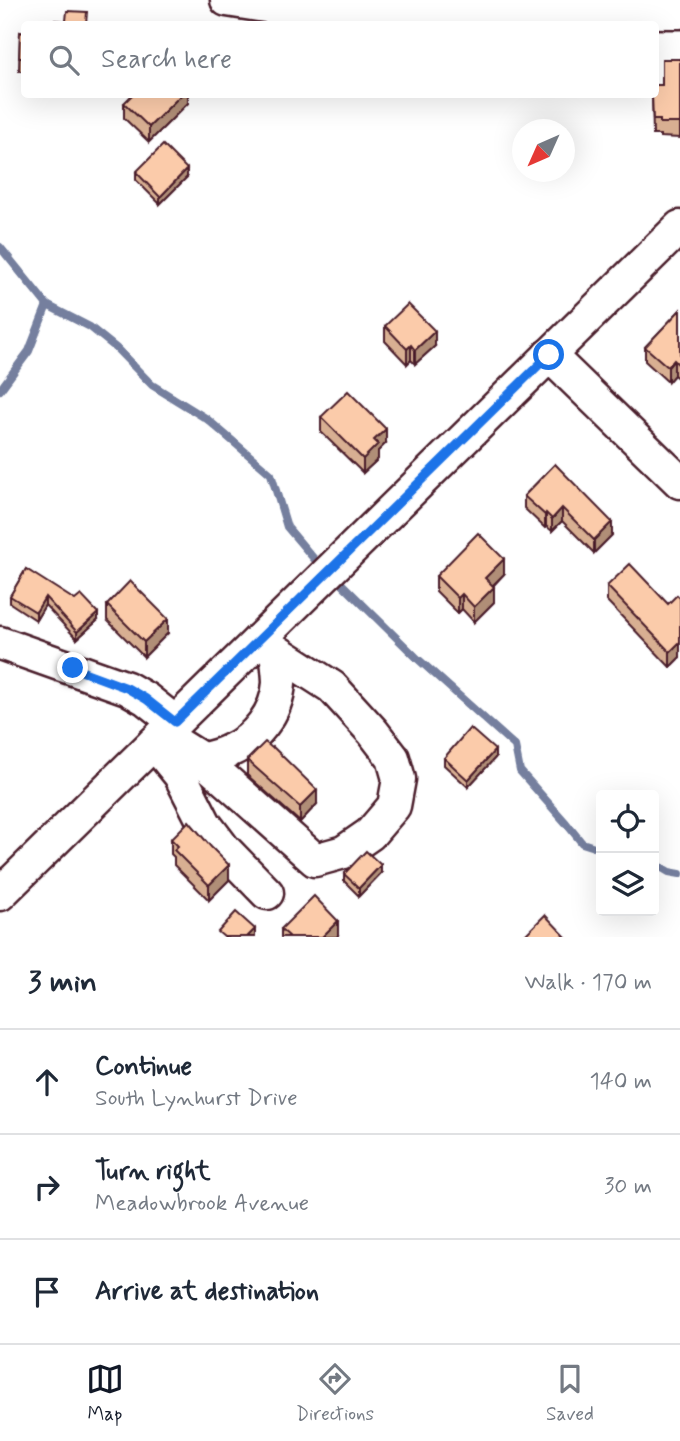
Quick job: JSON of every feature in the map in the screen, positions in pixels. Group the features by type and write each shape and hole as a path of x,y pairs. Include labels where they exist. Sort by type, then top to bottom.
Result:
{"street":[{"path":"227,0 272,7 331,10 680,12"},
{"path":"0,894 164,733 267,645 549,355 680,227"},
{"path":"549,355 680,482"},
{"path":"0,643 127,688 146,699 205,824 224,849 267,893"},
{"path":"164,733 203,760 314,860 344,852 370,834 394,806 399,779 393,758 331,687 267,645"},
{"path":"203,760 230,751 251,738 266,720 275,701 279,683 267,645"}],"building":[{"path":"67,11 87,12 86,21 66,21"},
{"path":"20,32 21,58 19,58"},
{"path":"662,59 680,59 680,123 660,123 660,120 653,120 652,98 659,98 659,85 662,85"},
{"path":"129,98 178,98 149,127 124,103"},
{"path":"163,145 187,169 160,197 136,172"},
{"path":"408,304 435,331 415,350 411,345 407,349 385,326"},
{"path":"680,310 680,366 674,360 668,367 645,347"},
{"path":"348,391 386,429 374,440 378,444 363,459 321,417"},
{"path":"555,464 612,522 594,540 562,508 552,519 524,496"},
{"path":"478,533 504,559 485,578 494,587 474,607 462,594 458,598 436,576"},
{"path":"630,564 668,604 677,595 680,598 680,642 670,652 607,586"},
{"path":"26,569 75,600 81,595 98,613 77,632 45,597 36,612 10,596"},
{"path":"130,581 168,619 144,642 107,605"},
{"path":"470,728 495,750 468,780 444,758"},
{"path":"265,742 317,790 300,807 247,760"},
{"path":"189,821 229,865 209,885 174,850 178,846 171,839"},
{"path":"366,851 381,865 359,888 344,874"},
{"path":"314,896 338,921 322,937 290,937 281,929"},
{"path":"236,912 255,929 247,937 224,937 218,932"},
{"path":"545,915 566,937 523,937"}],"waterway":[{"path":"0,247 47,305 90,327 116,348 152,385 207,419 271,474 287,527 315,560"},
{"path":"0,390 29,351 47,305"},
{"path":"343,585 418,659 515,746 520,771 582,843 596,847"},
{"path":"659,866 680,874"}],"route":[{"path":"73,668 127,688 175,722 549,355"}]}
